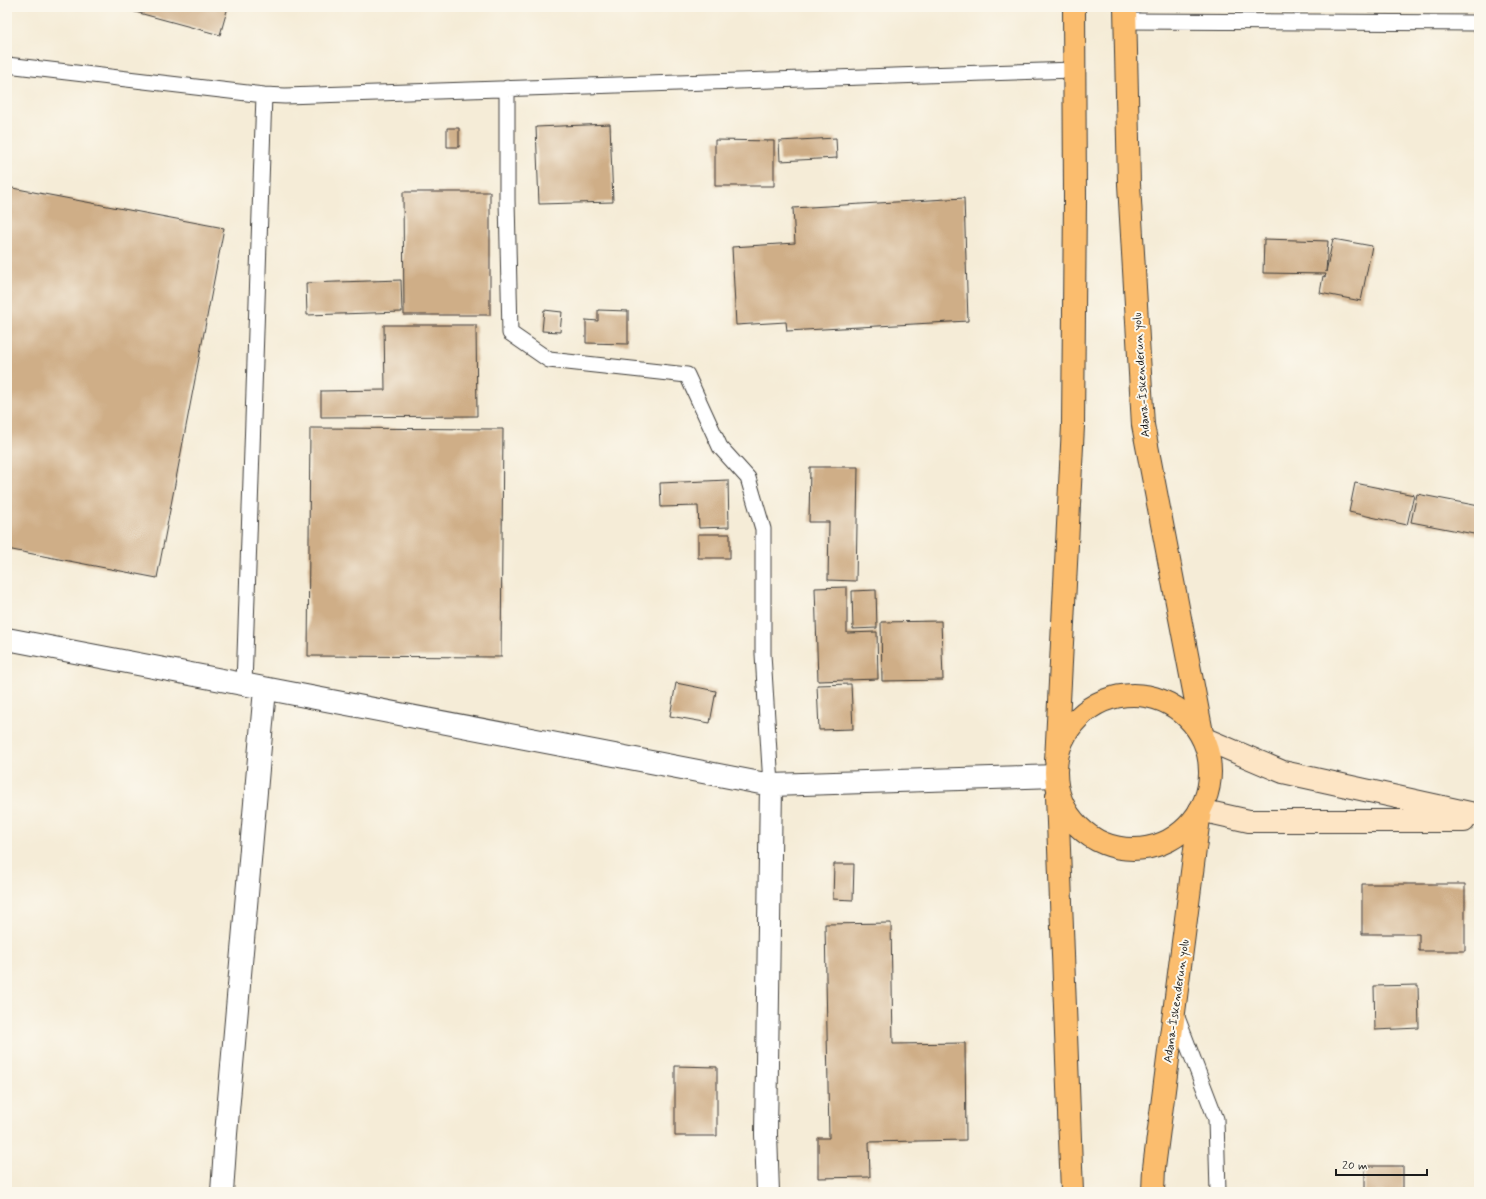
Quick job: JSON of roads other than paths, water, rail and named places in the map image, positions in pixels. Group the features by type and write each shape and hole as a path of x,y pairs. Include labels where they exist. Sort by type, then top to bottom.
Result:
{"highway":[{"path":"1072,1192 1056,775 1073,426 1074,7"},
{"name":"Adana-İskenderun yolu","path":"1125,14 1129,184 1143,425 1203,738"},
{"path":"1121,695 1146,695 1169,703 1188,717 1203,738 1210,762 1210,768 1209,787 1200,810 1183,831 1160,844 1134,849 1108,845 1084,832 1067,812 1056,775 1063,738 1077,718 1097,703 1121,695"},
{"name":"Adana-İskenderun yolu","path":"1153,1192 1154,1168 1200,810"}],"street":[{"path":"7,639 771,785 1056,775"},
{"path":"222,1192 266,689"},
{"path":"1203,738 1283,772 1479,815"},
{"path":"768,1192 766,1134 771,785"},
{"path":"1200,810 1249,821 1479,821"}],"lane":[{"path":"1125,14 1479,23"},
{"path":"7,65 264,95 293,96 1075,70"},
{"path":"507,88 507,200 510,333 549,360 687,375 720,447 748,478 763,529 763,654 771,785"},
{"path":"244,685 264,95"},
{"path":"1175,1010 1216,1119 1218,1192"}]}
